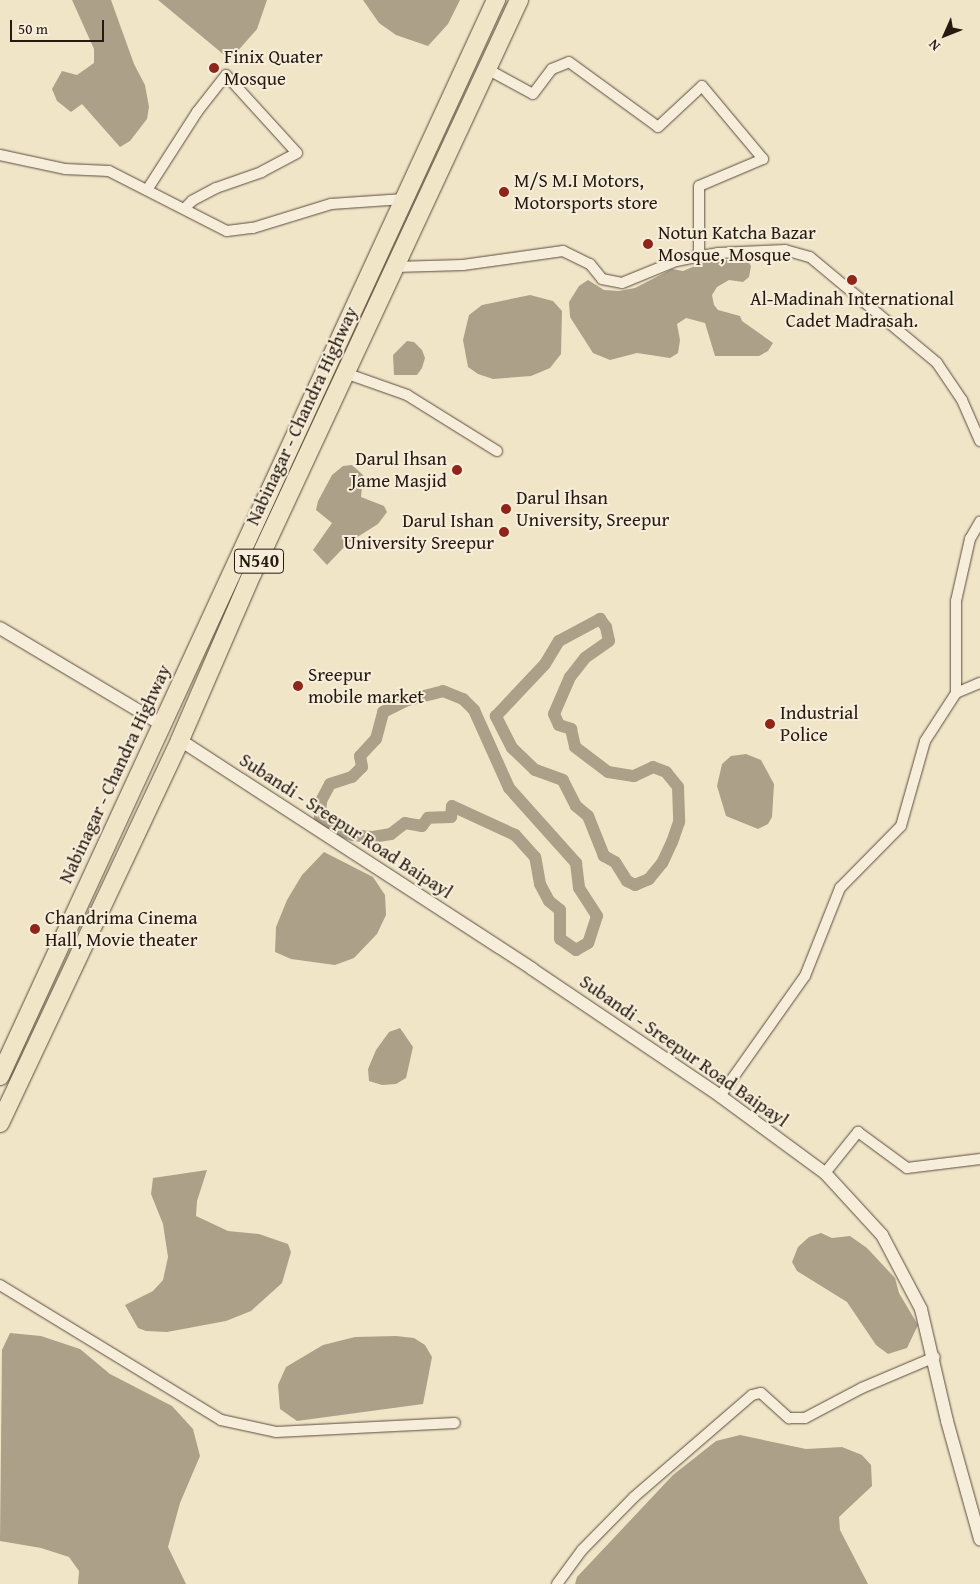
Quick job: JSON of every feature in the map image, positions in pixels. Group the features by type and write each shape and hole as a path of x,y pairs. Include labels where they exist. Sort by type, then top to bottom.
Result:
{"highway":[{"name":"Nabinagar - Chandra Highway","path":"0,1076 496,0"},
{"name":"Nabinagar - Chandra Highway","path":"0,1123 180,740 346,373 519,0"}],"street":[{"path":"487,69 532,94 552,69 569,62 658,127 702,86 763,159 699,186 699,256"},
{"path":"147,190 197,112 226,75 297,153 262,172 216,188 192,201 184,209"},
{"path":"0,155 65,169 108,171 227,231 253,228 331,204 404,199"},
{"path":"395,267 463,265 563,251 590,264 602,279 622,283 676,261 699,256 785,250 810,258 937,363 962,400 980,441"},
{"path":"346,373 407,395 497,451"},
{"path":"720,1096 805,976 840,888 901,826 925,741 956,692 956,601 970,539 980,522"},
{"path":"0,628 161,724"},
{"path":"956,692 980,684"},
{"name":"Subandi - Sreepur Road Baipayl","path":"180,740 532,969 720,1096 825,1173 882,1235 921,1309 935,1357 947,1421 980,1539"},
{"path":"825,1173 858,1132 908,1168 980,1159"},
{"path":"0,1285 222,1420 276,1432 455,1423"},
{"path":"557,1584 582,1550 634,1497 752,1395 761,1393 790,1418 805,1418 862,1388 935,1357"}],"shaded area":[{"path":"72,0 111,0 134,64 145,85 149,107 147,119 130,141 120,147 82,104 71,112 57,101 52,89 62,71 77,75 94,63 94,49"},
{"path":"158,0 267,0 257,29 235,54 223,54"},
{"path":"363,0 460,0 448,24 428,46 396,35 379,23"},
{"path":"746,258 751,266 749,277 743,282 729,280 717,287 712,295 714,305 718,310 740,316 742,321 773,343 768,351 759,356 715,356 705,323 686,318 677,324 680,340 678,353 670,358 637,353 610,360 593,353 570,317 569,302 579,286 588,280 604,290 619,291 635,288 672,269 683,271 702,263"},
{"path":"530,295 553,301 562,311 561,354 550,368 531,376 493,379 478,374 468,367 463,340 469,315 482,305"},
{"path":"407,341 414,342 422,350 425,358 422,368 417,375 394,375 393,355"},
{"path":"352,465 363,475 361,497 384,506 387,512 378,524 348,543 327,565 313,550 332,523 316,510 318,501 332,475 343,466"},
{"path":"746,754 761,760 774,784 772,817 768,824 758,829 726,816 717,786 722,764 731,756"},
{"path":"324,852 373,877 385,895 386,915 377,934 354,958 335,965 291,959 275,952 276,927 287,900 302,875"},
{"path":"400,1028 413,1047 406,1078 396,1084 382,1085 369,1081 368,1069 376,1050 389,1032"},
{"path":"207,1170 197,1201 196,1216 228,1231 259,1234 288,1244 291,1252 282,1283 251,1311 226,1321 167,1332 146,1331 138,1328 125,1305 153,1291 163,1280 168,1257 163,1224 151,1194 153,1178"},
{"path":"821,1233 832,1238 850,1236 867,1248 895,1278 899,1293 918,1325 907,1348 888,1354 876,1345 847,1302 797,1271 792,1262 798,1247 809,1237"},
{"path":"10,1333 41,1336 80,1349 110,1374 172,1406 193,1429 200,1456 180,1503 168,1547 186,1584 78,1584 79,1571 69,1557 41,1548 0,1541 2,1350"},
{"path":"396,1336 414,1338 425,1345 432,1357 423,1404 297,1421 280,1409 278,1385 286,1367 323,1345 355,1337"},
{"path":"740,1435 806,1449 842,1447 862,1455 871,1465 872,1486 839,1517 840,1530 868,1584 575,1584 577,1577 673,1475 716,1441"}],"waterway":[{"path":"600,619 606,627 609,641 585,658 570,677 554,714 559,725 571,729 575,747 608,772 634,776 653,767 666,772 678,787 679,822 672,842 662,863 649,879 635,885 627,881 615,862 604,856 588,816 576,806 563,780 535,770 512,748 496,716 545,664 559,641 600,619"},
{"path":"443,691 463,699 474,710 509,788 576,863 579,888 597,916 588,943 576,950 560,939 560,910 549,901 540,884 535,857 515,835 452,806 451,817 428,818 422,826 405,823 391,834 371,837 353,835 336,829 320,817 321,801 330,784 352,777 362,767 360,756 376,739 383,712 408,700 443,691"}],"place":[{"name":"Finix Quater Mosque","path":"214,68"},
{"name":"M/S M.I Motors, Motorsports store","path":"504,192"},
{"name":"Notun Katcha Bazar Mosque, Mosque","path":"648,244"},
{"name":"Al-Madinah International Cadet Madrasah.","path":"852,280"},
{"name":"Darul Ihsan Jame Masjid","path":"457,470"},
{"name":"Darul Ihsan University, Sreepur","path":"506,509"},
{"name":"Darul Ishan University Sreepur","path":"504,532"},
{"name":"Sreepur mobile market","path":"298,686"},
{"name":"Industrial Police","path":"770,724"},
{"name":"Chandrima Cinema Hall, Movie theater","path":"35,929"}]}
